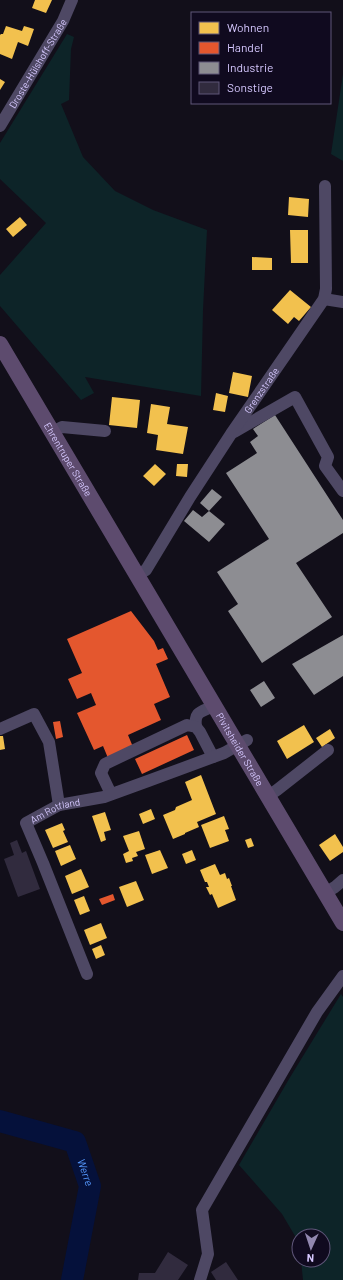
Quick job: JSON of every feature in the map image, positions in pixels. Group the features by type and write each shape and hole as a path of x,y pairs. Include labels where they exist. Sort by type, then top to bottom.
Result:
{"main road":[{"name":"Ehrentruper Straße","path":"2,353 52,432 137,575"},
{"name":"Pivitsheider Straße","path":"137,575 214,706 242,743 268,796 343,923"}],"street":[{"name":"Droste-Hülshoff-Straße","path":"0,126 63,21 72,0"},
{"name":"Grenzstraße","path":"137,575 146,570 230,434 324,299 326,289 325,186"},
{"path":"324,299 343,302"},
{"path":"230,434 295,397 328,457 325,466 341,485"},
{"path":"52,432 62,428 105,431"},
{"path":"213,757 196,727 195,718 198,713 214,706"},
{"path":"0,729 34,714 49,742 60,806"},
{"path":"111,794 101,773 105,764 187,726 196,727"},
{"name":"Am Rottland","path":"87,974 26,823 60,806 111,794 213,757 242,743"},
{"path":"268,796 328,750"},
{"path":"325,893 343,880"},
{"path":"200,1280 208,1254 202,1210 317,1012 343,976"}],"green space":[{"path":"67,34 74,37 71,49 69,100 61,104 83,157 115,191 153,210 207,230 201,396 85,377 94,393 81,400 0,306 0,275 46,223 0,179 0,143"},
{"path":"343,74 343,161 331,154"},
{"path":"341,994 343,997 343,1280 303,1280 302,1268 331,1268 331,1228 291,1229 282,1214 239,1165"}],"building: Wohnen":[{"path":"35,0 52,0 46,13 32,8"},
{"path":"6,26 22,31 24,26 34,29 28,46 18,42 12,59 0,54 0,35 3,34"},
{"path":"0,79 5,82 0,90"},
{"path":"289,197 309,199 308,217 288,215"},
{"path":"20,217 27,225 13,237 6,229"},
{"path":"290,230 308,230 308,263 291,263"},
{"path":"252,257 272,258 272,270 252,270"},
{"path":"290,290 311,307 299,321 294,317 288,324 272,310"},
{"path":"233,372 252,376 248,397 229,393"},
{"path":"216,393 228,396 225,412 213,410"},
{"path":"112,397 140,400 137,428 109,425"},
{"path":"151,404 170,407 167,424 188,427 183,454 156,450 158,435 147,433"},
{"path":"155,464 166,474 154,486 143,476"},
{"path":"177,464 188,464 187,477 176,476"},
{"path":"304,725 314,742 287,759 277,741"},
{"path":"330,729 335,738 322,747 316,738"},
{"path":"0,736 3,736 5,749 0,750"},
{"path":"201,775 216,814 197,822 199,827 173,839 163,815 192,800 185,782"},
{"path":"151,809 155,819 143,824 139,814"},
{"path":"105,812 111,830 104,832 106,840 101,842 92,816"},
{"path":"224,816 229,829 225,830 229,841 210,848 201,825"},
{"path":"62,823 65,830 63,831 68,842 53,848 45,830"},
{"path":"139,831 145,849 136,852 138,856 132,858 133,861 126,863 123,854 129,851 123,836"},
{"path":"335,834 343,847 343,852 330,861 319,845"},
{"path":"251,838 254,846 248,848 245,840"},
{"path":"70,845 76,859 61,866 55,851"},
{"path":"160,850 168,868 152,874 145,855"},
{"path":"192,850 196,860 186,864 182,854"},
{"path":"215,864 220,875 225,873 227,879 229,878 236,900 218,908 212,894 210,895 206,887 209,887 200,870"},
{"path":"81,869 89,887 72,894 65,876"},
{"path":"136,881 144,900 127,907 119,887"},
{"path":"84,896 90,911 80,915 74,900"},
{"path":"101,923 107,938 90,945 84,930"},
{"path":"101,945 105,955 96,959 92,949"}],"building: Handel":[{"path":"131,611 154,641 158,650 163,648 168,659 156,664 170,697 154,704 161,720 128,735 133,747 108,758 103,746 94,750 77,713 96,705 91,693 77,699 68,679 82,673 67,639"},
{"path":"60,721 63,737 56,739 53,722"},
{"path":"187,735 194,750 142,774 135,759"},
{"path":"113,894 115,900 102,905 99,899"}],"building: Industrie":[{"path":"275,415 343,520 343,533 296,563 332,617 262,663 228,611 238,604 217,572 269,539 226,473 257,453 250,442 258,436 253,429"},
{"path":"212,489 222,497 209,511 200,503"},
{"path":"193,510 202,517 209,511 225,524 209,542 184,521"},
{"path":"343,635 343,676 314,695 292,664"},
{"path":"264,681 275,698 261,707 250,690"}],"building: Sonstige":[{"path":"17,840 22,853 26,851 40,889 18,897 4,859 14,855 10,843"},
{"path":"168,1252 188,1265 178,1280 138,1280 139,1273 155,1273"},
{"path":"226,1262 238,1280 216,1280 211,1272"}],"waterway":[{"name":"Werre","path":"0,1121 75,1142 90,1186 72,1280"}]}
